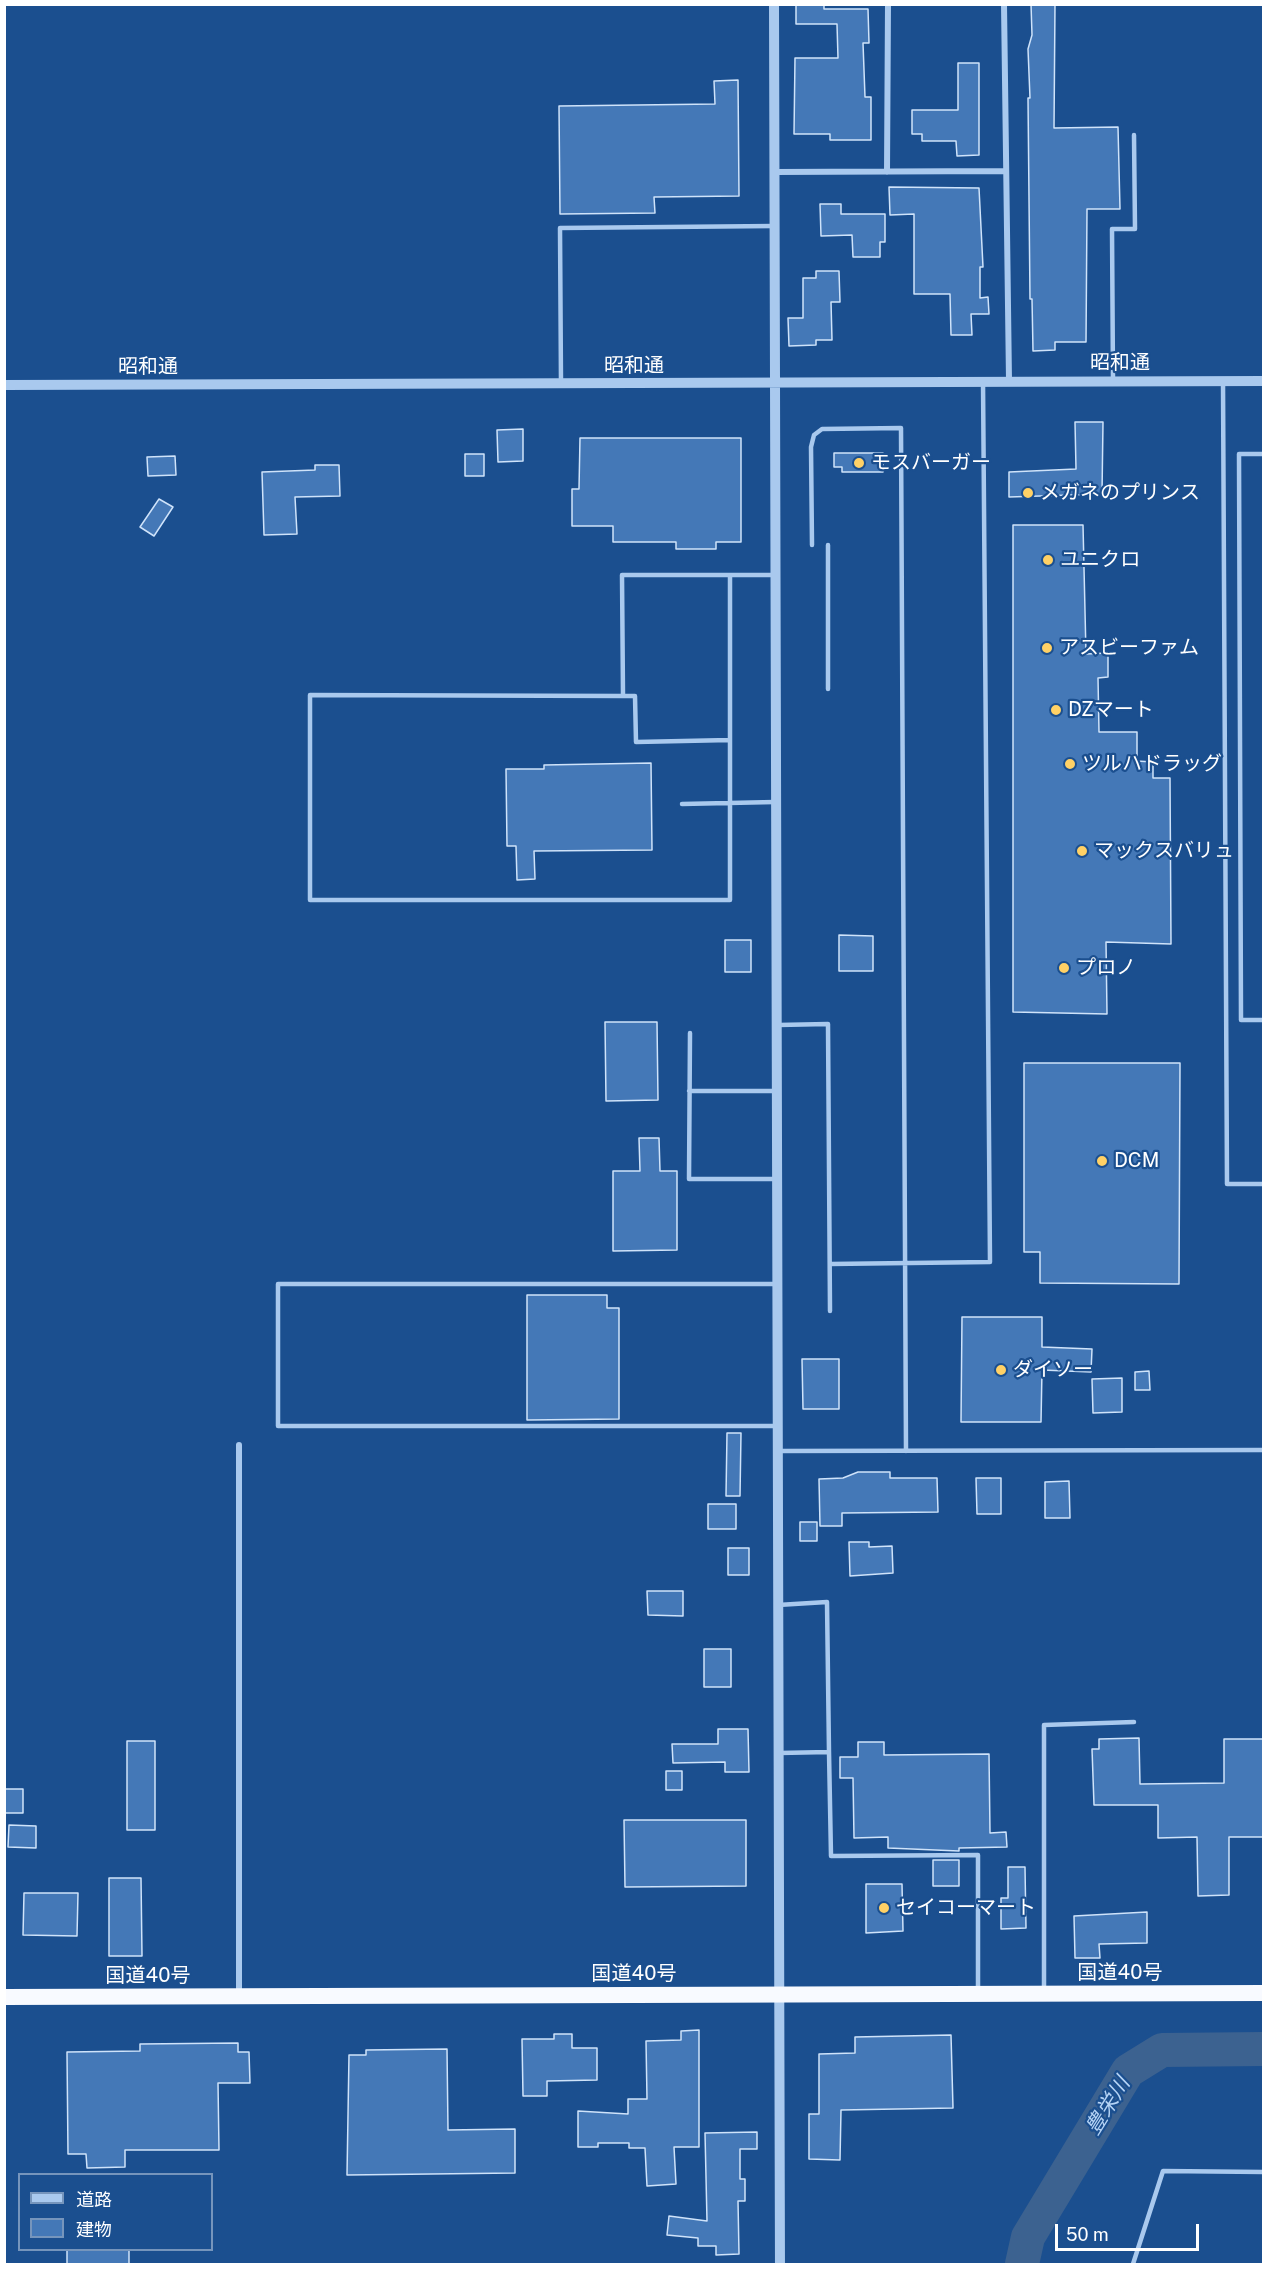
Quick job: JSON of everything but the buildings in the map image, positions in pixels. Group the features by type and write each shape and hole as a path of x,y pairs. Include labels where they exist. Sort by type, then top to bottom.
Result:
{"highway":[{"name":"国道40号","path":"4,1997 1263,1994"}],"street":[{"path":"774,4 780,2265"},
{"path":"887,172 888,4"},
{"path":"1004,4 1009,381"},
{"path":"774,172 1006,171"},
{"name":"昭和通","path":"4,385 1263,381"},
{"path":"239,1445 239,1996"}],"lane":[{"path":"1113,381 1112,229 1135,229 1134,135"},
{"path":"561,384 560,228 774,226"},
{"path":"830,1264 990,1262 984,381"},
{"path":"1223,381 1227,1184 1263,1184"},
{"path":"812,545 811,447 814,435 822,429 901,428 906,1451"},
{"path":"1263,454 1239,454 1241,1020 1263,1020"},
{"path":"828,545 828,689"},
{"path":"622,696 622,575 774,575"},
{"path":"730,575 730,740 730,900 310,900 310,695 635,696 636,742 730,740"},
{"path":"682,804 775,802"},
{"path":"775,1025 828,1024 830,1311"},
{"path":"690,1033 689,1179 777,1179"},
{"path":"689,1091 776,1091"},
{"path":"777,1284 278,1284 278,1426 777,1426"},
{"path":"778,1451 1263,1450"},
{"path":"778,1605 827,1602 831,1856 978,1855 978,1994"},
{"path":"1044,1994 1044,1725 1134,1722"},
{"path":"778,1753 829,1752"},
{"path":"1133,2265 1163,2171 1263,2172"}],"waterway":[{"name":"豊栄川","path":"1022,2264 1028,2237 1128,2071 1162,2050 1264,2049"}],"place":[{"name":"モスバーガー","path":"859,463"},
{"name":"メガネのプリンス","path":"1028,493"},
{"name":"ユニクロ","path":"1048,560"},
{"name":"アスビーファム","path":"1047,648"},
{"name":"DZマート","path":"1056,710"},
{"name":"ツルハドラッグ","path":"1070,764"},
{"name":"マックスバリュ","path":"1082,851"},
{"name":"プロノ","path":"1064,968"},
{"name":"DCM","path":"1102,1161"},
{"name":"ダイソー","path":"1001,1370"},
{"name":"セイコーマート","path":"884,1908"}]}
